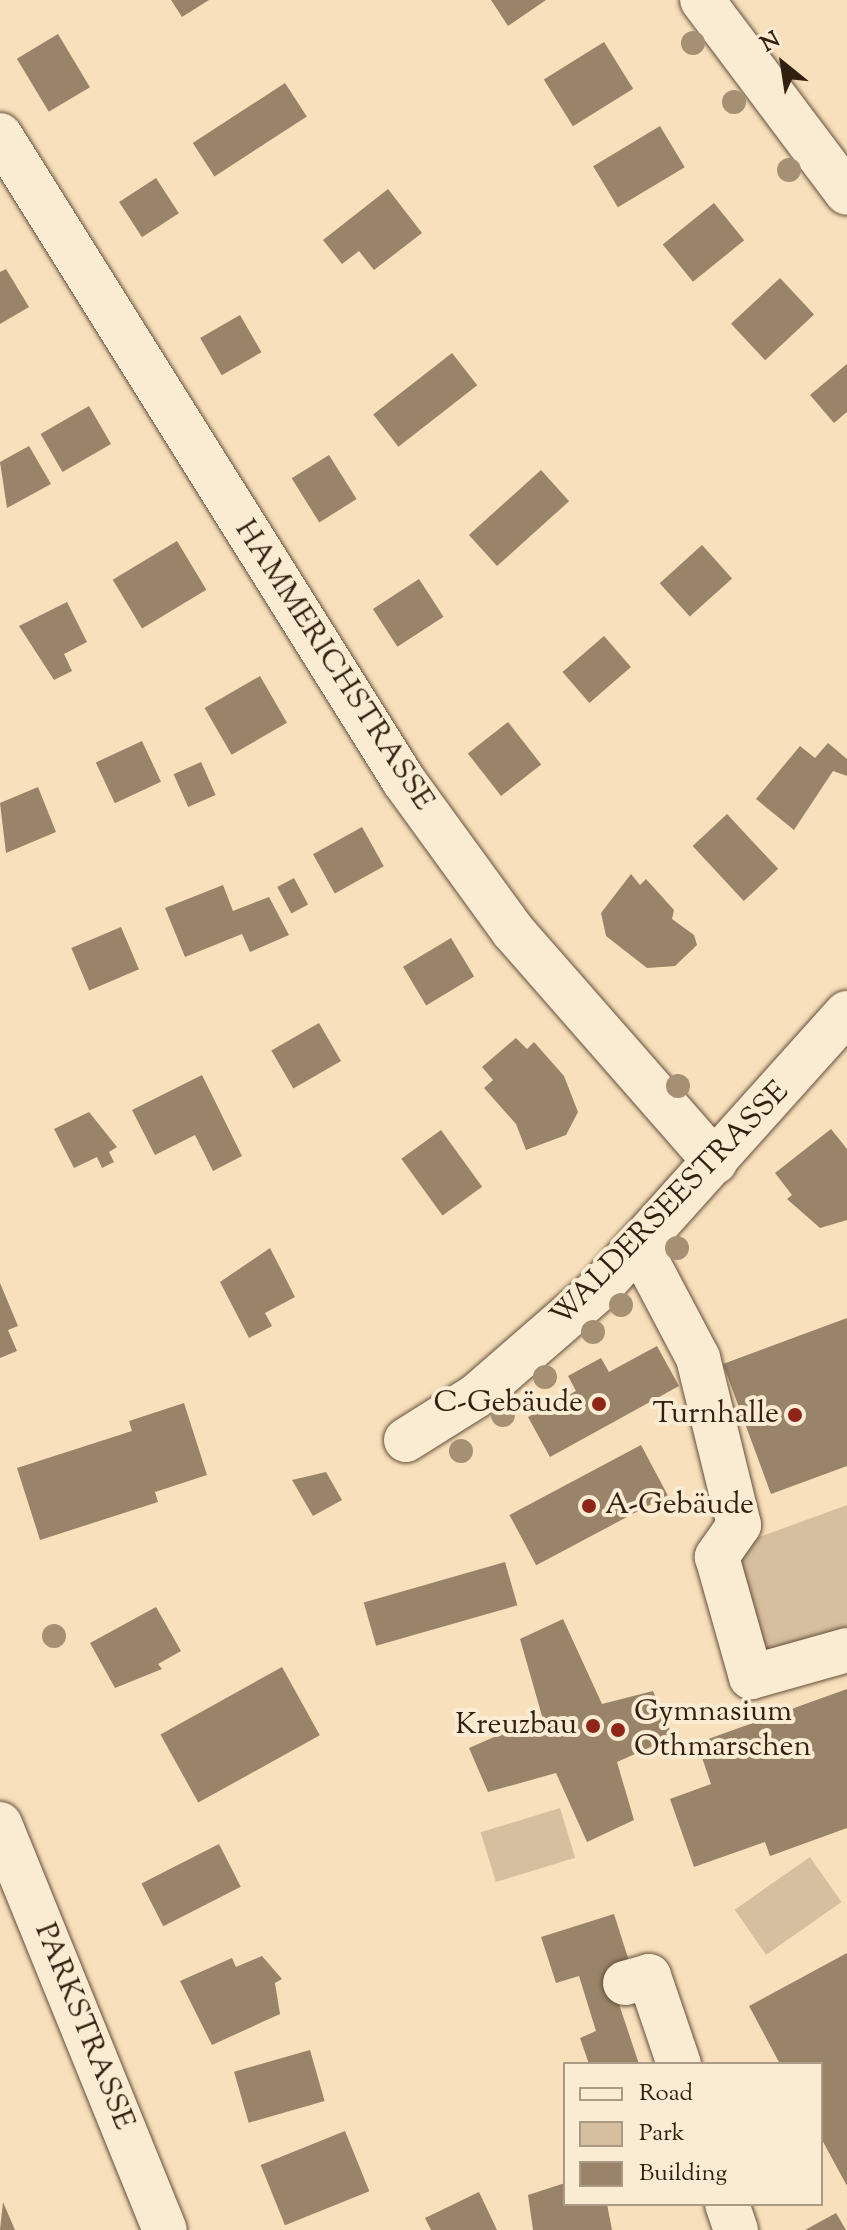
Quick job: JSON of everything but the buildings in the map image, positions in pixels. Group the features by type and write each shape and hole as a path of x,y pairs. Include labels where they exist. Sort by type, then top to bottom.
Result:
{"street":[{"path":"702,0 847,193"},
{"name":"HAMMERICHSTRASSE","path":"0,135 404,781 513,931 715,1162"},
{"name":"WALDERSEESTRASSE","path":"406,1440 476,1396 639,1246 847,1013"},
{"path":"639,1246 698,1358 739,1525 717,1557 751,1677 847,1650"},
{"name":"PARKSTRASSE","path":"0,1824 165,2230"},
{"path":"625,1983 649,1976 678,2062"},
{"path":"728,2206 736,2230"}],"green space":[{"path":"847,1505 847,1630 763,1660 724,1550"},
{"path":"560,1808 575,1858 496,1882 481,1832"},
{"path":"810,1857 842,1902 766,1955 735,1910"}],"place":[{"name":"C-Gebäude","path":"599,1404"},
{"name":"Turnhalle","path":"795,1415"},
{"name":"A-Gebäude","path":"589,1506"},
{"name":"Kreuzbau","path":"593,1726"},
{"name":"Gymnasium Othmarschen","path":"618,1730"}]}
